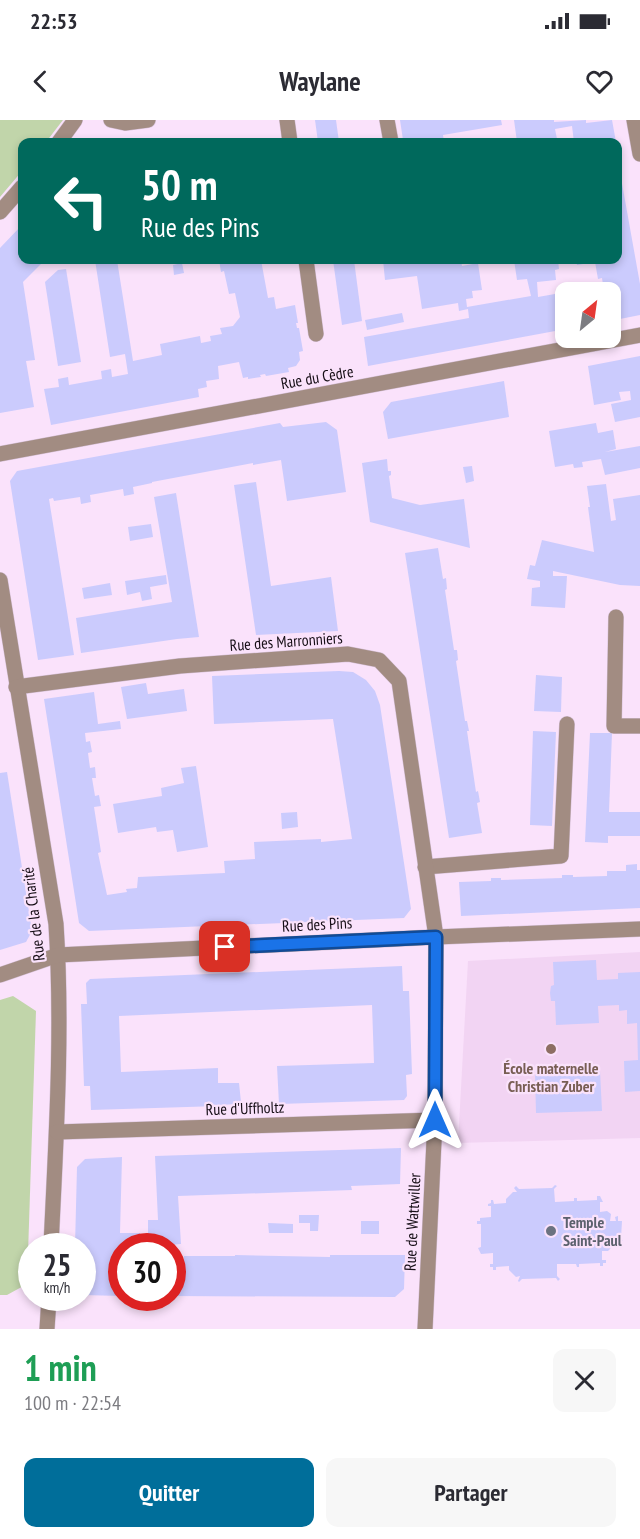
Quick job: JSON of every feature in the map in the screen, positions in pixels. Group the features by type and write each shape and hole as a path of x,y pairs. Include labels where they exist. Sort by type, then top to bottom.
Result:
{"street":[{"path":"62,138 75,120"},
{"path":"111,120 125,123 148,120"},
{"path":"286,120 289,138"},
{"path":"387,120 390,138"},
{"path":"634,120 640,154"},
{"path":"0,212 18,192"},
{"path":"307,264 316,334"},
{"name":"Rue du Cèdre","path":"0,454 640,335"},
{"name":"Rue de la Charité","path":"0,580 56,924 58,955 57,1132 52,1233"},
{"path":"616,617 614,726 640,726"},
{"name":"Rue des Marronniers","path":"16,687 180,666 348,654 379,660 399,681 436,937"},
{"path":"425,867 561,856 567,724"},
{"name":"Rue des Pins","path":"0,975 58,955 640,929"},
{"name":"Rue de Wattwiller","path":"425,1329 435,1120 436,937"},
{"name":"Rue d'Uffholtz","path":"57,1132 435,1120"},
{"path":"47,1329 48,1311"}],"shaded area":[{"name":"École maternelle Christian Zuber","path":"640,952 640,1138 458,1143 468,961"}],"green space":[{"path":"0,120 63,120 49,138 18,138 18,176 0,197"},
{"path":"13,996 36,1011 29,1233 18,1233 18,1289 7,1295 0,1295 0,1000"}],"building":[{"path":"315,120 336,120 338,138 317,138"},
{"path":"400,120 501,120 502,125 443,135 443,138 403,138"},
{"path":"514,120 554,120 554,122 586,120 586,123 612,120 615,138 574,138 572,126 555,129 557,138 516,138"},
{"path":"622,183 640,284 640,315 621,319 621,282 603,282 602,278 598,279 595,264 622,264"},
{"path":"18,229 18,264 41,264 23,282 35,360 26,361 34,407 0,413 0,248"},
{"path":"96,264 118,264 133,361 162,355 160,344 200,336 201,343 211,341 210,336 222,334 220,328 233,326 240,317 235,293 229,294 224,271 221,272 220,264 262,264 268,298 274,297 276,309 295,305 298,323 296,323 303,351 299,352 300,360 296,366 288,368 289,372 266,376 265,374 248,379 248,377 243,378 239,362 218,366 219,379 206,381 207,387 198,389 199,397 51,425 44,389 59,387 58,379 68,377 69,385 102,379 101,371 111,369 112,377 128,374 125,354 110,357"},
{"path":"182,264 184,273 174,275 173,265"},
{"path":"334,264 355,264 362,321 342,325"},
{"path":"383,264 462,264 462,266 478,264 482,290 472,291 473,298 466,299 467,307 531,296 527,279 517,280 515,264 558,264 559,269 555,270 556,280 537,282 538,297 555,294 555,331 368,366 364,337 469,318 468,309 459,311 458,303 422,309 417,276 385,280"},
{"path":"66,269 81,362 58,366 45,282 58,270"},
{"path":"402,313 404,322 367,330 365,320"},
{"path":"640,356 640,417 615,422 611,404 631,400 630,391 619,392 621,400 594,405 588,366"},
{"path":"504,381 509,417 388,439 383,412 391,402"},
{"path":"326,422 337,430 346,492 287,501 281,460 152,482 133,487 134,494 124,496 123,489 90,495 91,502 81,504 80,497 54,501 53,498 49,499 74,655 38,660 10,481 17,471 280,423 283,427"},
{"path":"596,423 598,433 613,430 616,449 605,452 640,446 640,468 605,475 601,459 582,462 583,467 574,468 573,464 555,467 549,431"},
{"path":"387,459 388,471 391,471 389,476 392,498 420,505 464,499 470,548 370,522 362,463"},
{"path":"472,466 474,481 466,483 463,467"},
{"path":"256,482 271,586 331,577 338,631 256,635 234,485"},
{"path":"606,484 611,521 616,520 613,499 640,495 640,586 620,585 553,571 553,576 567,576 565,608 531,606 532,588 540,587 540,581 527,579 530,565 535,566 542,540 594,552 587,486"},
{"path":"176,493 199,637 81,653 76,618 172,602 154,497"},
{"path":"151,524 153,537 130,541 128,527"},
{"path":"438,548 443,579 446,578 447,589 445,590 454,650 457,650 458,660 456,661 465,721 467,721 469,731 467,731 476,792 478,791 480,802 477,803 482,833 449,838 405,553"},
{"path":"166,575 167,584 150,587 152,599 142,601 140,592 127,595 125,581"},
{"path":"110,583 112,595 84,599 82,588"},
{"path":"353,672 366,680 375,691 380,705 411,909 404,918 89,931 79,923 44,699 94,692 98,724 120,721 121,729 85,733 86,742 90,741 92,752 88,753 90,768 95,767 96,778 92,778 95,796 99,795 101,806 94,807 101,852 98,853 107,895 137,888 138,877 225,873 224,861 255,859 254,842 321,839 321,842 352,839 333,719 214,724 212,676"},
{"path":"536,675 562,677 561,712 534,711"},
{"path":"146,683 148,694 184,689 187,711 127,719 121,687"},
{"path":"533,731 556,732 552,826 530,825"},
{"path":"590,733 612,733 609,812 640,812 640,836 608,836 608,843 585,842"},
{"path":"196,766 208,847 177,852 173,830 157,832 156,827 118,833 113,804 162,796 161,788 184,783 181,768"},
{"path":"7,772 32,931 26,942 0,950 0,773"},
{"path":"297,812 298,827 282,829 281,813"},
{"path":"637,864 637,870 640,870 640,908 461,916 459,882 491,881 491,878 501,878 501,880 562,878 562,875 607,876 607,871 626,871 626,865"},
{"path":"596,960 597,980 618,979 618,973 640,972 640,1091 625,1092 624,1061 638,1060 637,1023 627,1024 627,1010 619,1011 619,1005 598,1006 599,1023 556,1025 555,1001 551,1001 550,993 551,986 554,985 553,962"},
{"path":"402,966 403,991 409,991 412,1074 406,1075 407,1096 404,1100 279,1104 277,1066 374,1063 372,1005 119,1016 121,1072 218,1068 218,1083 239,1083 241,1102 219,1106 91,1110 90,1086 84,1086 81,1004 87,1004 86,983 90,979"},
{"path":"600,1071 602,1111 536,1113 535,1074"},
{"path":"401,1148 400,1184 351,1186 352,1190 178,1196 180,1233 148,1233 148,1220 158,1220 155,1156"},
{"path":"122,1157 120,1233 108,1233 108,1296 96,1295 96,1233 75,1233 77,1167 85,1159"},
{"name":"Temple Saint-Paul","path":"516,1186 519,1189 552,1188 557,1186 554,1189 555,1202 574,1201 574,1198 577,1198 577,1201 597,1200 597,1196 600,1196 603,1202 600,1202 600,1212 607,1211 611,1214 610,1221 616,1221 615,1217 618,1216 618,1221 622,1221 621,1238 623,1241 619,1241 619,1245 616,1245 616,1240 611,1241 612,1247 608,1251 602,1251 602,1260 606,1260 603,1266 600,1266 600,1263 579,1264 579,1267 576,1264 557,1264 557,1276 560,1279 558,1281 556,1278 522,1279 519,1282 520,1276 516,1277 509,1270 509,1266 496,1267 496,1270 493,1270 490,1264 493,1264 493,1253 481,1254 478,1248 481,1247 481,1224 477,1224 477,1221 480,1221 480,1218 491,1217 491,1206 488,1204 491,1200 494,1204 506,1203 506,1199 513,1192 517,1192 514,1188"},
{"path":"299,1215 319,1215 318,1231 310,1231 310,1223 299,1223"},
{"path":"361,1221 379,1221 379,1234 361,1234"},
{"path":"268,1223 293,1224 293,1233 269,1233"},
{"path":"405,1255 404,1289 395,1297 186,1296 186,1256"}],"place":[{"name":"École maternelle Christian Zuber","path":"551,1049"},
{"name":"Temple Saint-Paul","path":"551,1231"}],"route":[{"path":"225,947 436,937 435,1120"}]}
